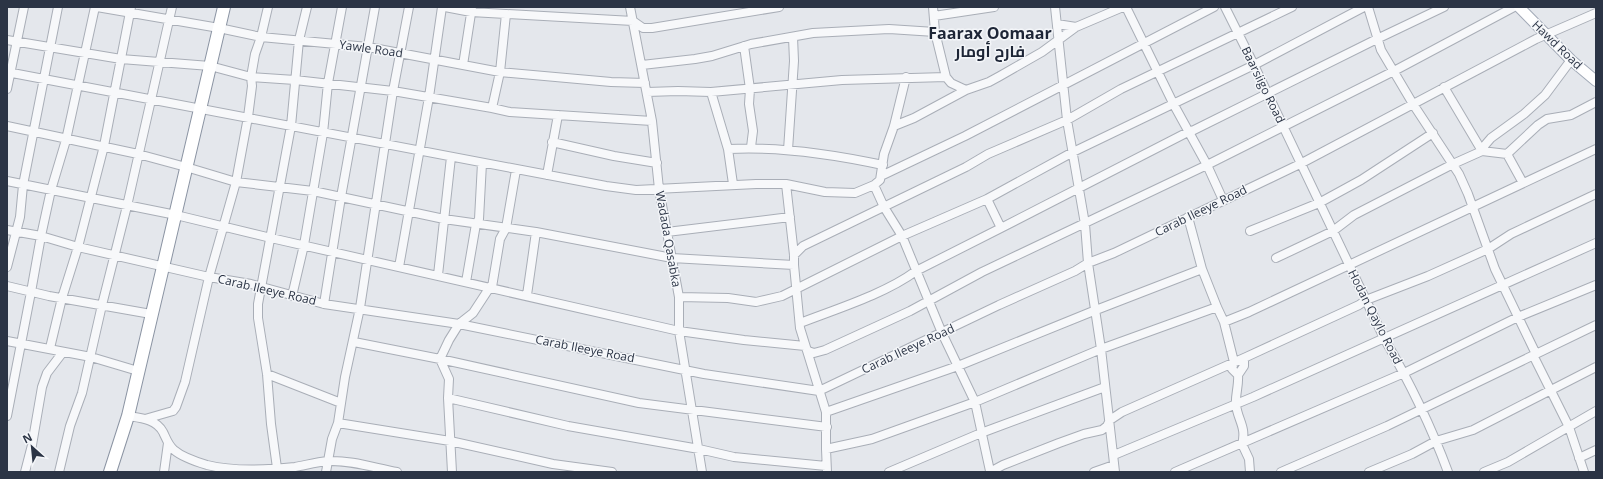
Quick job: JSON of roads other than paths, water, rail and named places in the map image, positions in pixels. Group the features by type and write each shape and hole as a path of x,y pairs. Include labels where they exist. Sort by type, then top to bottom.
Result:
{"highway":[{"path":"110,472 128,416 224,7"}],"main road":[{"name":"Hawd Road","path":"1519,7 1570,60 1596,81"}],"street":[{"path":"7,89 8,73 24,7"},
{"path":"7,267 11,249 17,233 43,79 58,7"},
{"path":"7,416 51,190 66,140 96,7"},
{"name":"Yawle Road","path":"96,7 130,10 168,20 219,28 261,37 368,47 500,72 603,81 646,88 711,92 791,86 842,80 946,77"},
{"path":"59,472 70,426 82,393 102,305 116,255 172,7"},
{"path":"145,419 173,411 176,407 184,382 209,277 236,182 248,117 251,77 255,54 261,37 268,7"},
{"path":"277,468 271,424 267,374 258,318 258,304 291,126 299,40 306,7"},
{"path":"292,296 304,245 323,132 328,83 342,7"},
{"path":"324,304 341,197 353,138 375,7"},
{"path":"326,472 338,423 345,377 354,342 393,91 409,7"},
{"path":"399,267 444,7 506,14 633,21 643,28 652,28 754,9 779,7"},
{"name":"Wadada Qasabka","path":"630,7 652,121 659,189 679,297 679,331 702,472"},
{"path":"933,7 935,32 946,77 951,83 966,90"},
{"path":"934,16 994,7"},
{"path":"1055,7 1067,120 1080,188 1088,263 1096,310 1114,455 1114,468 1094,472"},
{"path":"894,126 914,118 966,90 989,82 1058,41 1076,27 1123,7"},
{"path":"1126,7 1145,43 1174,105 1207,165 1223,200"},
{"path":"881,176 965,136 1214,7"},
{"name":"Baarsiigo Road","path":"1225,7 1237,34 1268,94 1300,164"},
{"path":"794,255 803,246 966,168 988,154 1067,120 1121,89 1292,7"},
{"path":"679,297 728,298 756,302 782,296 902,236 987,199 1073,152 1254,66 1364,7"},
{"path":"1368,7 1379,38 1381,50 1413,104 1453,164 1468,194 1495,269 1569,427 1582,471"},
{"path":"800,323 876,292 908,277 916,270 1188,132 1444,7"},
{"path":"7,181 176,215 679,331 744,340 806,346 808,350 814,353 825,350 929,301 982,272 1207,165 1394,71 1514,7"},
{"path":"463,66 471,9"},
{"path":"50,348 62,298 78,247 104,146 130,10"},
{"name":"Carab Ileeye Road","path":"7,230 17,233 41,236 78,247 209,277 251,284 261,288 324,304 360,308 459,324 704,374 819,391 1300,164 1546,35 1596,13"},
{"path":"492,108 500,72 506,14"},
{"path":"1057,24 1076,27"},
{"path":"642,65 712,56 744,46 813,33 889,29 935,32"},
{"path":"788,150 791,86 794,61 793,37"},
{"path":"7,40 121,59 210,66 251,77 328,83 393,91 510,112 652,121"},
{"path":"744,46 750,89 750,110 753,131 751,147"},
{"path":"1482,152 1485,144 1491,138 1524,114 1545,95 1570,60"},
{"path":"8,73 78,85 151,101 248,117 516,170 613,187 636,190 733,184 786,184 825,192 844,194 855,193 878,183 881,176 884,154 894,126 906,78"},
{"path":"1444,88 1482,152"},
{"path":"711,92 728,148 733,184"},
{"path":"1276,258 1332,231 1354,215 1453,164 1482,152 1507,154 1538,125 1547,119 1571,115 1596,102"},
{"path":"546,175 558,115"},
{"path":"7,126 66,140 104,146 138,154 236,182 313,191 444,219 536,232 672,258 794,265"},
{"path":"1250,230 1319,203 1361,180 1433,133"},
{"path":"552,142 614,156 657,163"},
{"path":"728,148 751,147 788,150 845,157 883,165"},
{"path":"1224,322 1249,312 1473,208 1596,149"},
{"path":"1507,154 1523,183"},
{"path":"438,275 451,157"},
{"path":"466,282 476,224 479,219 482,163"},
{"name":"Hodan Qaylo Road","path":"1300,164 1384,338 1404,373 1436,440 1448,472"},
{"path":"452,472 448,398 449,379 440,359 459,324 473,313 491,287 500,239 506,228 516,170"},
{"path":"448,398 568,426 734,456 827,469 827,427 825,404 819,391 800,323 786,184"},
{"path":"874,185 884,207 902,236 942,333 975,402 990,472 1003,464 1084,434 1102,430 1107,426 1110,420 1122,412 1244,358 1359,305 1366,300 1428,276 1488,249 1512,234 1596,194"},
{"path":"987,199 1001,228"},
{"path":"667,232 790,217"},
{"path":"1188,217 1202,269 1224,322 1234,362 1232,369 1238,375"},
{"path":"527,295 536,232"},
{"path":"1114,455 1236,404 1596,243"},
{"path":"826,412 958,366 1202,269"},
{"path":"1175,472 1404,373 1518,317 1596,285"},
{"path":"7,286 31,292 151,314"},
{"path":"826,449 872,439 975,402 1101,349 1217,307"},
{"path":"1281,472 1387,426 1596,325"},
{"path":"7,341 91,357 138,371"},
{"path":"354,342 440,359 639,403 827,427"},
{"path":"25,472 32,445 42,387 47,373 63,352"},
{"path":"1244,358 1244,366 1238,375 1236,404 1243,427 1244,437 1242,444 1249,460 1250,472"},
{"path":"1369,472 1412,454 1436,440 1473,430 1596,368"},
{"path":"267,374 341,403"},
{"path":"889,472 981,433 1105,387"},
{"path":"1484,472 1508,462 1596,412"},
{"path":"128,416 145,419 160,427 173,450 181,455 207,465 236,470 293,467 328,461 356,464 397,472"},
{"path":"338,423 450,441 553,464 612,472"},
{"path":"164,472 168,443"},
{"path":"1579,458 1596,450"}],"district":[{"name":"Faarax Oomaar فارح أومار","path":"990,42"}]}
